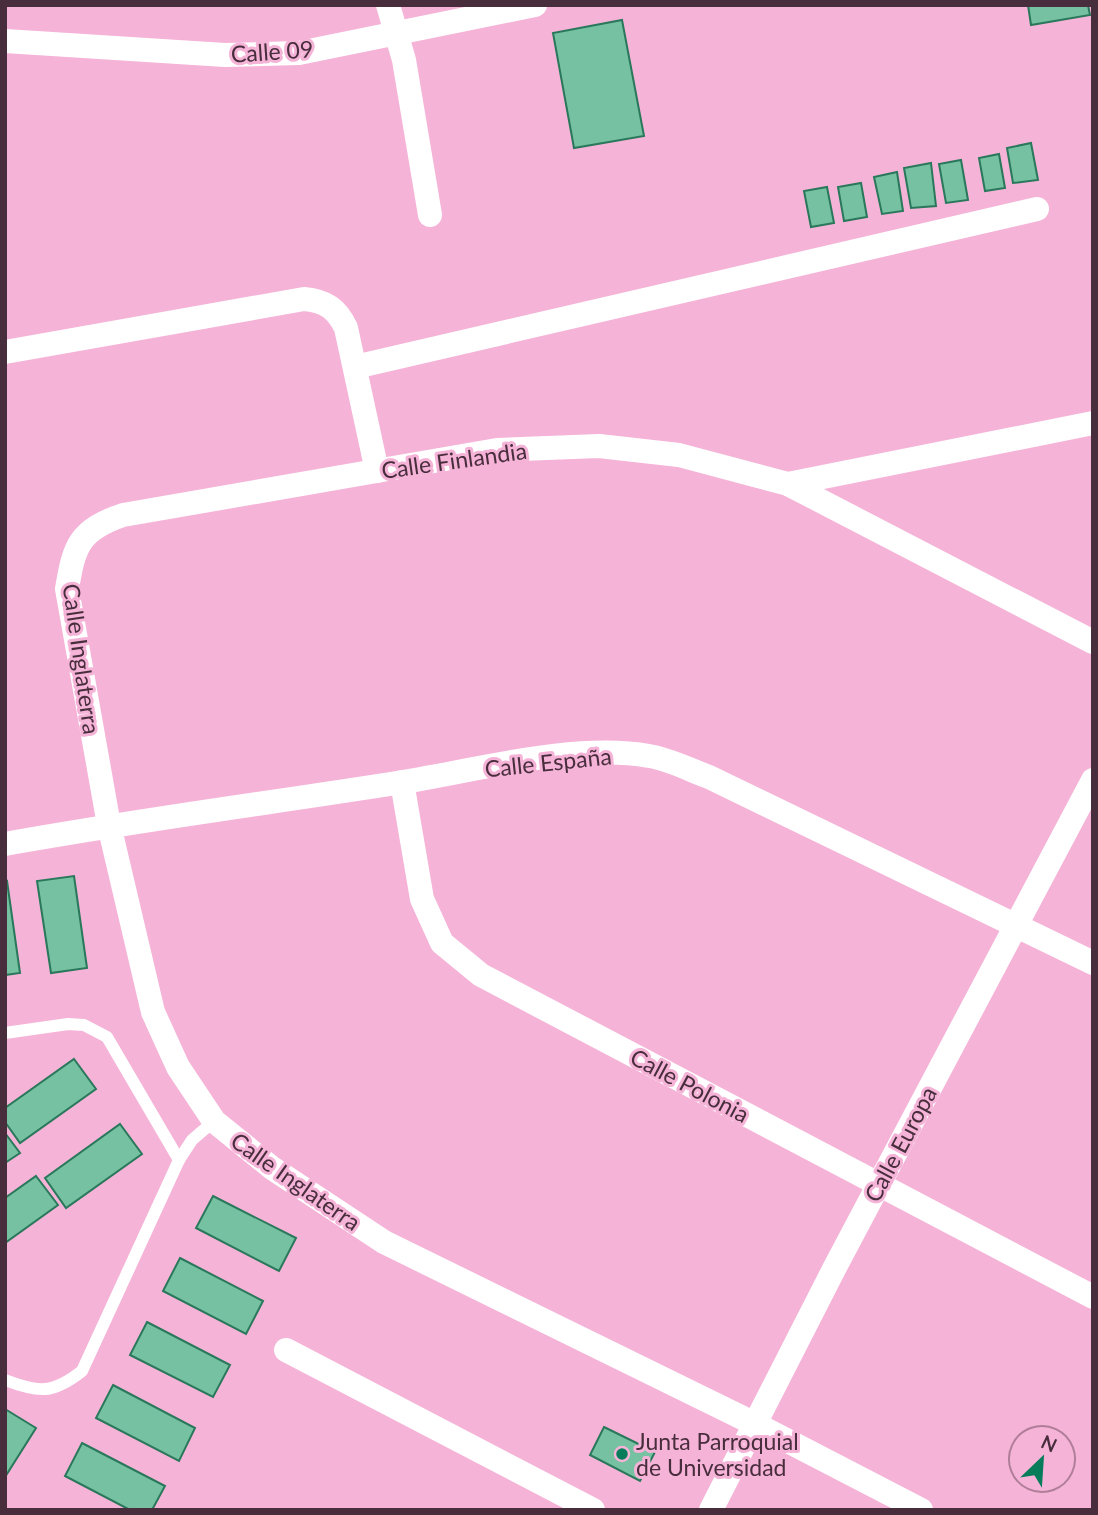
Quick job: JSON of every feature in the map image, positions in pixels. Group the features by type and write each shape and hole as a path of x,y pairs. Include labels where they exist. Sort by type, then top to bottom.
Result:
{"street":[{"path":"388,5 404,60 430,215"},
{"name":"Calle 09","path":"5,41 225,55 299,53 535,5"},
{"path":"355,368 1037,209"},
{"path":"5,352 304,299 317,300 340,315 346,328 377,471"},
{"path":"789,484 1093,423"},
{"name":"Calle Finlandia","path":"79,542 99,523 122,515 497,450 599,446 679,455 789,484 1093,642"},
{"name":"Calle Inglaterra","path":"79,542 71,562 67,589 108,825 153,1012 178,1067 214,1121 272,1168 384,1242 755,1424 921,1510"},
{"name":"Calle España","path":"5,844 108,825 402,782 530,759 597,753 650,756 709,777 1093,964"},
{"name":"Calle Europa","path":"711,1510 1093,780"},
{"name":"Calle Polonia","path":"402,782 422,899 442,943 481,975 1093,1297"},
{"path":"286,1350 593,1510"}],"lane":[{"path":"5,1033 68,1024 84,1025 107,1037 179,1160"},
{"path":"5,1380 34,1391 50,1390 65,1384 82,1371 179,1160 192,1140 214,1121"}],"building":[{"path":"1028,5 1088,5 1090,15 1031,25"},
{"path":"622,20 644,136 574,148 553,33"},
{"path":"1031,143 1038,180 1013,183 1007,148"},
{"path":"999,154 1005,188 985,191 979,158"},
{"path":"961,160 968,200 946,203 939,164"},
{"path":"931,163 936,206 911,208 904,168"},
{"path":"897,172 903,211 882,214 874,177"},
{"path":"861,183 867,217 844,221 838,187"},
{"path":"827,187 834,223 811,227 804,191"},
{"path":"74,876 87,968 51,973 37,881"},
{"path":"7,881 20,973 5,975 5,882"},
{"path":"74,1059 96,1089 20,1143 5,1122 5,1108"},
{"path":"120,1124 142,1154 66,1208 45,1178"},
{"path":"5,1133 20,1153 5,1163"},
{"path":"36,1176 58,1205 5,1243 5,1198"},
{"path":"213,1196 296,1238 279,1271 196,1228"},
{"path":"180,1258 263,1301 246,1334 163,1291"},
{"path":"147,1322 230,1365 213,1397 130,1355"},
{"path":"113,1385 195,1428 179,1461 96,1418"},
{"path":"5,1409 36,1428 5,1477"},
{"name":"Junta Parroquial de Universidad","path":"604,1427 655,1452 640,1481 590,1455"},
{"path":"82,1443 165,1486 152,1510 130,1510 65,1476"}],"place":[{"name":"Junta Parroquial de Universidad","path":"622,1454"}]}
